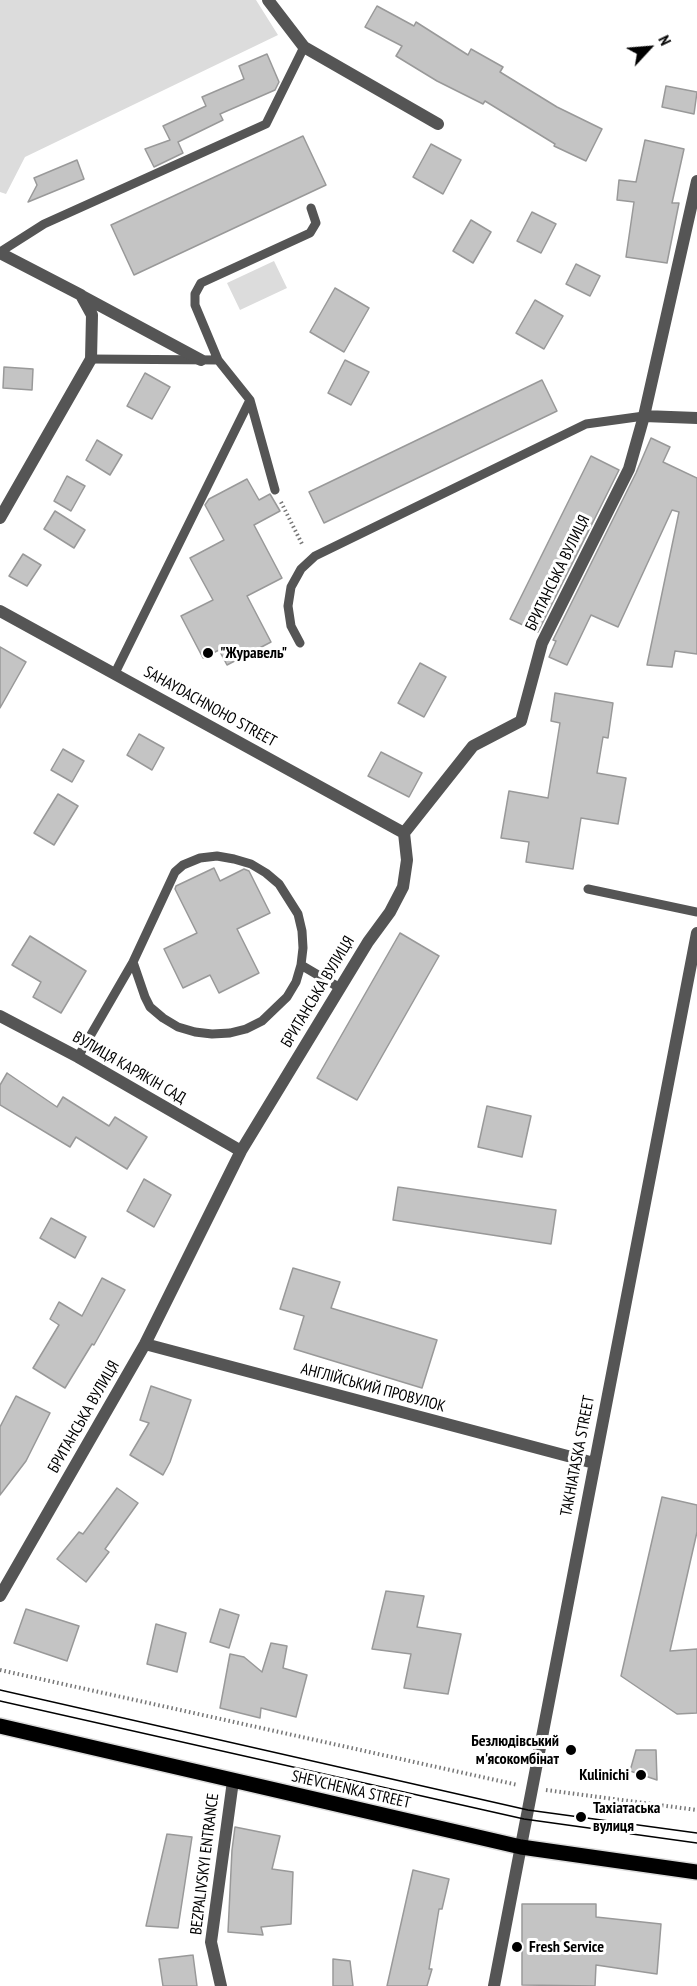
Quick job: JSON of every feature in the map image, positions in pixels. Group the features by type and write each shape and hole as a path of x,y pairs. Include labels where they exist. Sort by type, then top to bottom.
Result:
{"main road":[{"name":"SHEVCHENKA STREET","path":"0,1726 521,1847 697,1872"}],"street":[{"path":"268,0 304,47 438,124"},
{"name":"БРИТАНСЬКА ВУЛИЦЯ","path":"0,1596 145,1344 241,1151 368,942 390,912 403,887 407,860 404,833 473,746 521,721 542,643 629,469 644,416 697,181"},
{"path":"0,253 201,360"},
{"path":"0,518 92,359 92,315 81,295"},
{"path":"644,416 697,418"},
{"name":"SAHAYDACHNOHO STREET","path":"0,611 404,833"},
{"name":"TAKHIATASKA STREET","path":"494,1986 697,933"},
{"name":"ВУЛИЦЯ КАРЯКІН САД","path":"0,1016 78,1057 241,1151"},
{"name":"АНГЛІЙСЬКИЙ ПРОВУЛОК","path":"145,1344 594,1463"},
{"name":"BEZPALIVSKYI ENTRANCE","path":"221,1986 211,1942 233,1781"}],"lane":[{"path":"0,253 44,224 266,124 304,47"},
{"path":"275,490 250,400 218,360 195,305 195,294 201,283 310,232 316,223 311,208"},
{"path":"92,359 218,360"},
{"path":"115,673 250,400"},
{"path":"300,643 291,626 288,606 291,587 301,569 315,556 586,424 644,416"},
{"path":"78,1057 133,962 175,872 200,858 217,856 251,864 279,884 290,898 298,914 303,948 296,982 287,997 262,1021 246,1029 212,1034 178,1027 150,1007 133,962"},
{"path":"588,889 697,912"},
{"path":"301,965 340,988"}],"path":[{"path":"275,490 310,560"},
{"path":"0,1670 531,1788 697,1810"}],"shaded area":[{"path":"0,0 256,0 278,35 25,157 6,194 0,192"},
{"path":"274,261 287,288 240,310 227,283"}],"building":[{"path":"377,6 414,26 416,22 468,55 471,49 503,67 500,72 557,107 602,129 586,161 554,146 555,144 485,101 483,104 437,81 396,56 402,46 365,27"},
{"path":"267,54 279,82 275,90 220,114 223,120 178,142 183,153 154,167 145,149 170,140 163,126 206,106 202,97 244,79 239,66"},
{"path":"666,86 697,92 694,114 662,107"},
{"path":"303,136 326,185 134,275 111,225"},
{"path":"645,140 684,149 672,203 679,203 667,263 626,257 634,202 617,200 619,180 636,182"},
{"path":"431,144 461,160 443,194 413,177"},
{"path":"77,160 84,179 28,202 37,185 34,178"},
{"path":"532,212 556,224 541,253 517,241"},
{"path":"471,220 491,232 473,263 453,251"},
{"path":"576,264 600,276 590,296 566,284"},
{"path":"335,288 369,308 344,352 310,332"},
{"path":"535,300 563,316 544,349 516,333"},
{"path":"345,360 369,372 351,405 328,393"},
{"path":"4,367 33,369 32,390 3,388"},
{"path":"145,373 170,387 152,419 127,406"},
{"path":"542,380 557,411 324,523 309,492"},
{"path":"651,438 670,447 663,462 697,478 697,654 675,651 672,667 647,665 679,512 672,510 618,627 591,615 567,665 549,657 556,641 553,640"},
{"path":"97,440 122,455 110,475 86,460"},
{"path":"591,456 619,470 538,632 510,619"},
{"path":"67,476 85,486 71,511 54,501"},
{"path":"247,479 259,500 270,494 280,511 254,525 282,578 247,596 271,642 227,665 219,650 203,658 181,616 213,600 190,558 224,540 205,505 209,499"},
{"path":"55,511 85,530 74,548 44,529"},
{"path":"23,554 41,565 27,586 9,576"},
{"path":"0,647 26,662 0,708"},
{"path":"420,663 446,677 424,717 398,703"},
{"path":"555,693 613,703 608,738 603,737 597,773 626,778 618,824 581,818 573,869 526,862 529,842 501,838 509,791 548,798 560,723 551,721"},
{"path":"139,734 164,748 152,770 127,755"},
{"path":"63,749 84,761 72,782 51,770"},
{"path":"381,752 422,773 409,797 368,776"},
{"path":"58,794 78,806 54,845 34,833"},
{"path":"214,868 220,881 244,869 249,871 270,913 237,929 259,973 219,993 210,975 183,988 164,949 197,933 175,889 176,886"},
{"path":"400,933 439,956 357,1100 317,1078"},
{"path":"30,936 86,971 61,1013 33,997 41,982 12,965"},
{"path":"7,1073 57,1107 63,1097 109,1126 115,1117 147,1137 127,1169 76,1137 70,1147 0,1105 0,1085"},
{"path":"487,1106 531,1116 522,1157 478,1147"},
{"path":"144,1179 171,1195 154,1227 127,1211"},
{"path":"398,1187 556,1210 551,1244 393,1220"},
{"path":"51,1218 86,1237 75,1258 40,1238"},
{"path":"293,1268 340,1282 331,1308 437,1340 422,1388 294,1349 304,1316 280,1309"},
{"path":"102,1278 125,1290 94,1345 92,1344 65,1388 33,1368 59,1325 50,1319 59,1302 82,1316"},
{"path":"151,1386 191,1400 170,1462 163,1475 130,1455 149,1423 140,1420"},
{"path":"16,1396 50,1413 26,1461 0,1495 0,1427"},
{"path":"117,1488 138,1503 105,1549 109,1552 86,1582 57,1559 79,1532 83,1534"},
{"path":"662,1497 697,1505 697,1532 670,1651 697,1649 697,1713 677,1714 621,1676"},
{"path":"386,1591 424,1596 417,1627 461,1634 448,1694 404,1688 411,1654 372,1649"},
{"path":"26,1609 79,1626 67,1661 14,1643"},
{"path":"220,1609 239,1615 229,1648 210,1642"},
{"path":"156,1624 186,1633 177,1672 147,1664"},
{"path":"271,1643 287,1646 283,1668 307,1675 296,1717 261,1708 260,1718 220,1708 230,1654 244,1657 262,1672"},
{"path":"636,1750 656,1750 657,1780 630,1771"},
{"path":"235,1827 280,1836 272,1869 293,1872 291,1924 261,1927 263,1935 228,1932"},
{"path":"167,1834 192,1837 178,1928 146,1926"},
{"path":"413,1870 449,1879 442,1909 439,1909 429,1969 432,1969 427,1986 387,1986"},
{"path":"522,1904 596,1904 596,1917 661,1924 657,1974 596,1965 595,1986 522,1985"},
{"path":"193,1955 197,1986 163,1986 159,1959"},
{"path":"333,1959 350,1961 353,1986 333,1986"}],"tram line":[{"path":"0,1690 528,1810 697,1833"},
{"path":"0,1701 524,1819 697,1843"}],"place":[{"name":"\"Журавель\"","path":"208,653"},
{"name":"Безлюдівський м'ясокомбінат","path":"571,1750"},
{"name":"Kulinichi","path":"641,1775"},
{"name":"Тахіатаська вулиця","path":"581,1817"},
{"name":"Fresh Service","path":"517,1947"}]}
